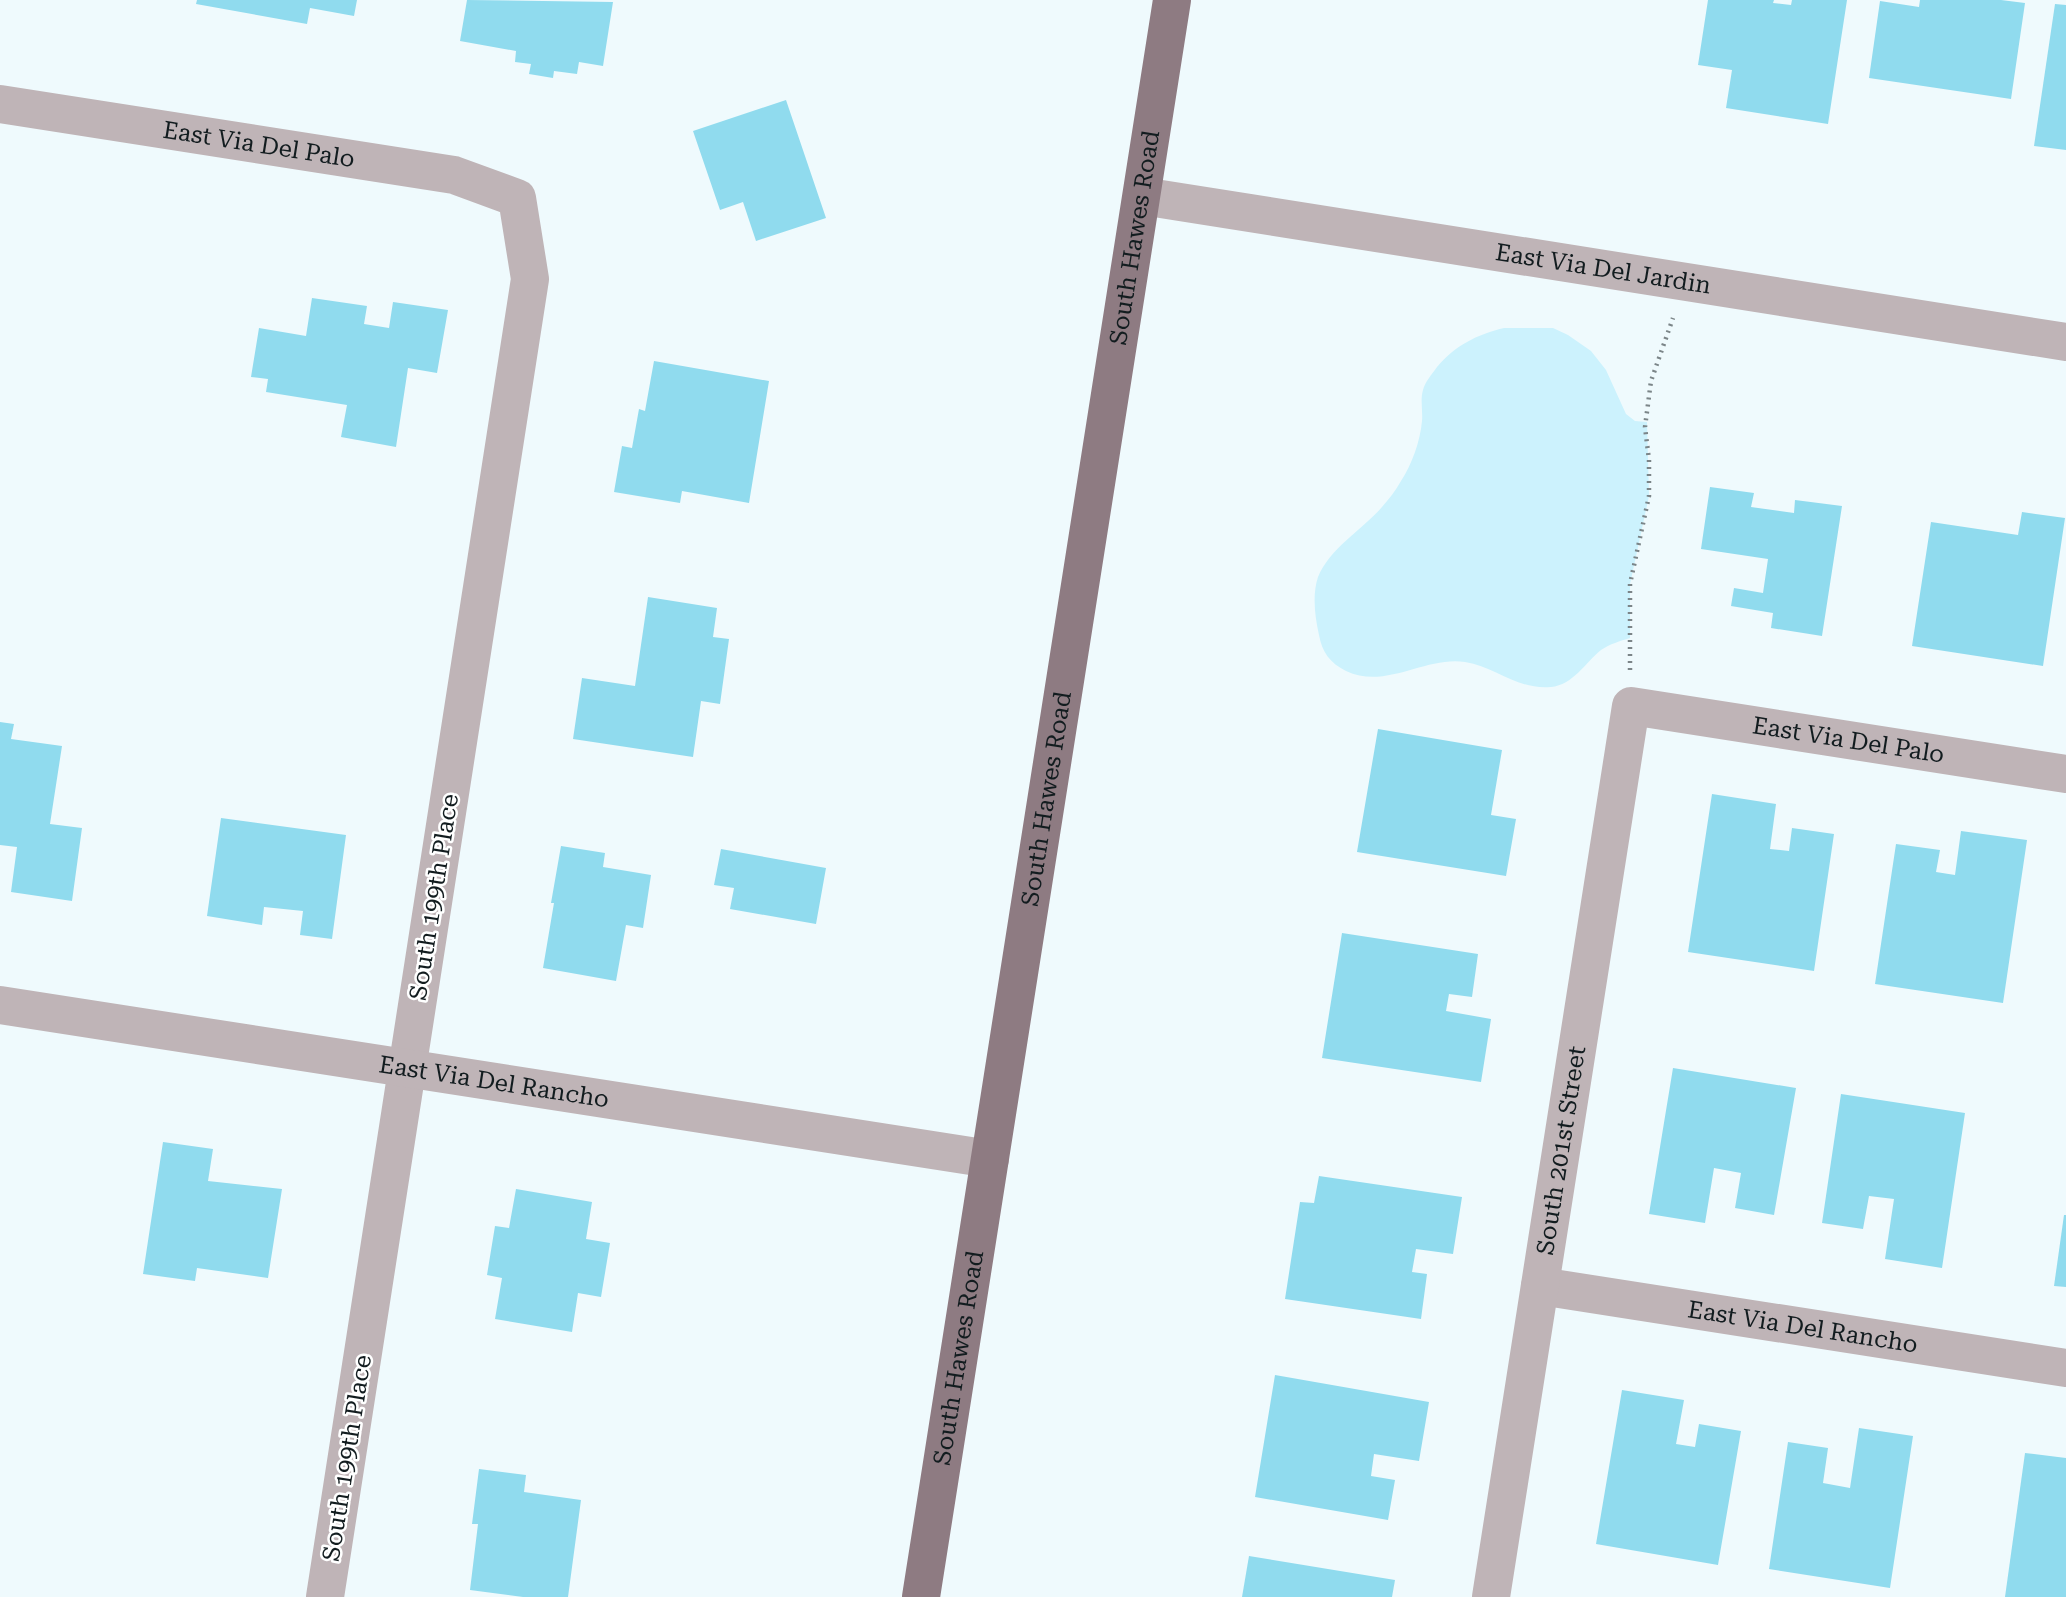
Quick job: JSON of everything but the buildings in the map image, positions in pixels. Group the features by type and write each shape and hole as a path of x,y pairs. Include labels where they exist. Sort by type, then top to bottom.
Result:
{"main road":[{"name":"South Hawes Road","path":"921,1597 1172,0"}],"street":[{"name":"East Via Del Palo","path":"0,104 454,175 517,198"},
{"name":"East Via Del Jardin","path":"1142,196 2066,342"},
{"name":"South 199th Place","path":"325,1597 530,279 517,198"},
{"name":"East Via Del Palo","path":"1630,706 2066,774"},
{"name":"South 201st Street","path":"1491,1597 1630,706"},
{"name":"East Via Del Rancho","path":"0,1005 990,1159"},
{"name":"East Via Del Rancho","path":"1540,1286 2066,1368"}],"path":[{"path":"1630,706 1630,584 1649,496 1645,427 1651,381 1686,282"}],"shaded area":[{"path":"1504,328 1553,328 1568,335 1591,351 1606,370 1626,414 1635,421 1647,422 1649,496 1630,584 1630,638 1601,650 1572,678 1551,687 1517,682 1487,668 1465,662 1450,661 1376,677 1346,671 1331,661 1320,641 1315,606 1318,577 1338,548 1385,504 1405,474 1419,437 1423,390 1437,367 1467,342"}]}
